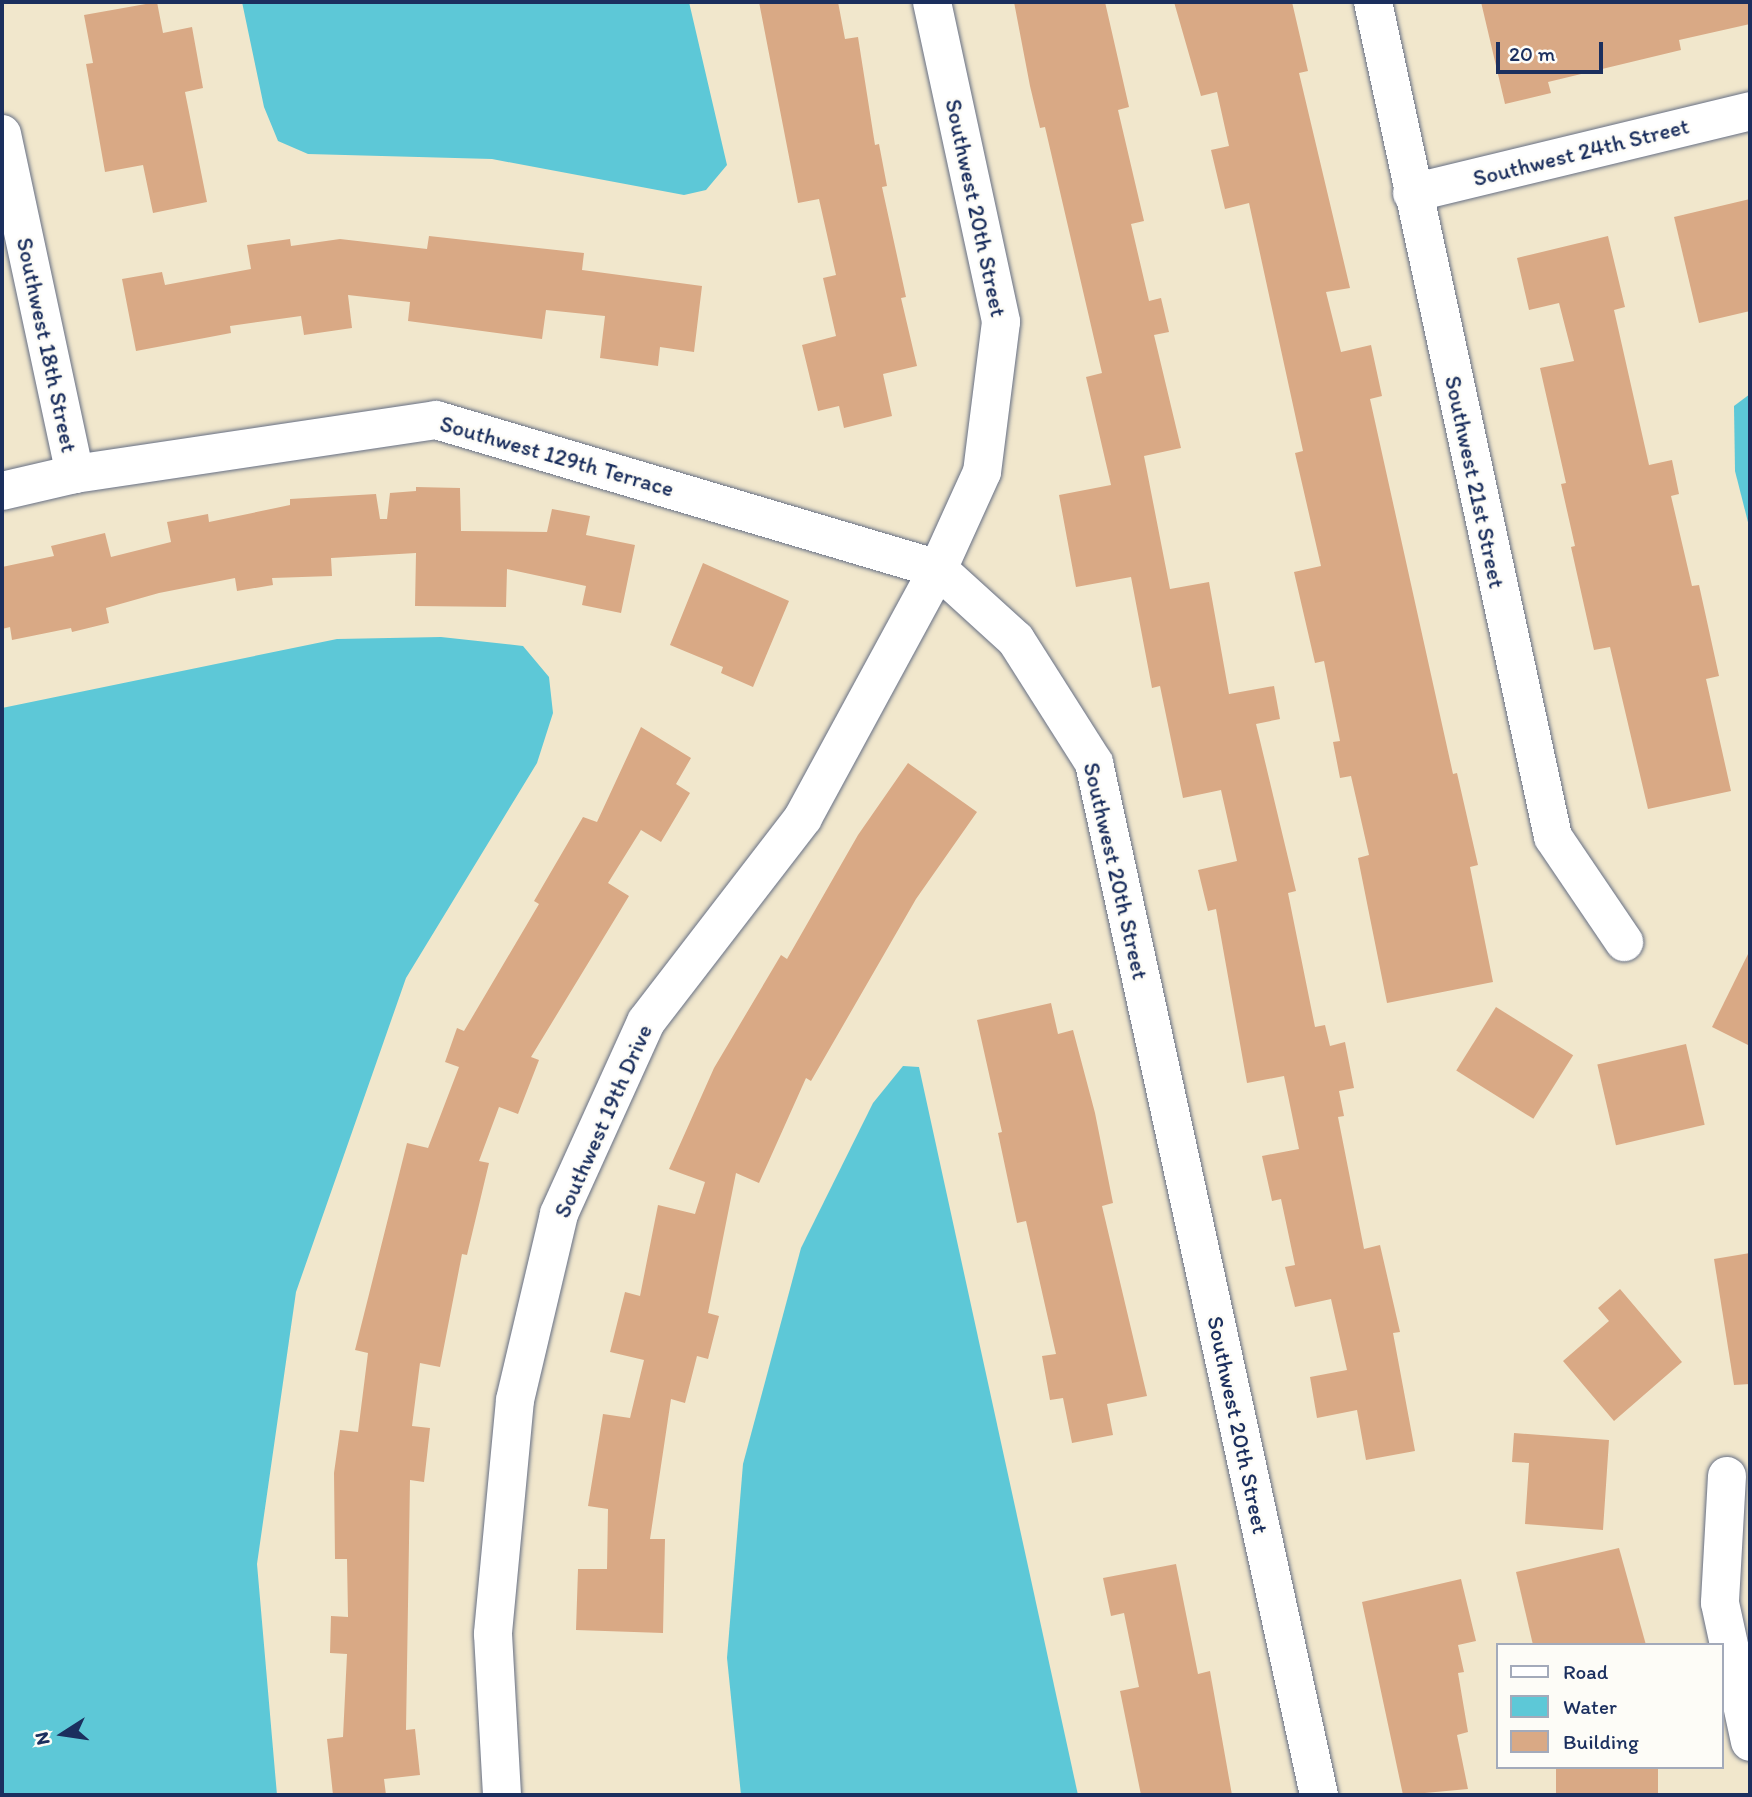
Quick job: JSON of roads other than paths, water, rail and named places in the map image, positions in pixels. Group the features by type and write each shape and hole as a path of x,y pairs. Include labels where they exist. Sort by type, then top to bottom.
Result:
{"street":[{"name":"Southwest 20th Street","path":"932,2 1001,323 982,472 938,569 1016,640 1094,763 1319,1795"},
{"name":"Southwest 21st Street","path":"1373,2 1553,838 1624,942"},
{"name":"Southwest 24th Street","path":"1412,193 1750,111"},
{"name":"Southwest 18th Street","path":"2,134 75,474"},
{"name":"Southwest 129th Terrace","path":"2,491 75,474 436,419 938,569"},
{"name":"Southwest 19th Drive","path":"502,1795 494,1634 514,1413 559,1214 646,1022 803,818 938,569"},
{"path":"1727,1476 1720,1602 1750,1742"}],"water":[{"path":"242,2 689,2 727,165 706,190 684,195 492,159 308,154 278,141 264,107"},
{"path":"1750,394 1750,530 1735,471 1734,406"},
{"path":"441,637 523,646 549,677 553,713 537,763 406,978 296,1292 257,1564 277,1795 2,1795 2,708 337,639"},
{"path":"903,1066 919,1067 1078,1795 741,1795 727,1658 743,1464 801,1248 873,1103"}]}
